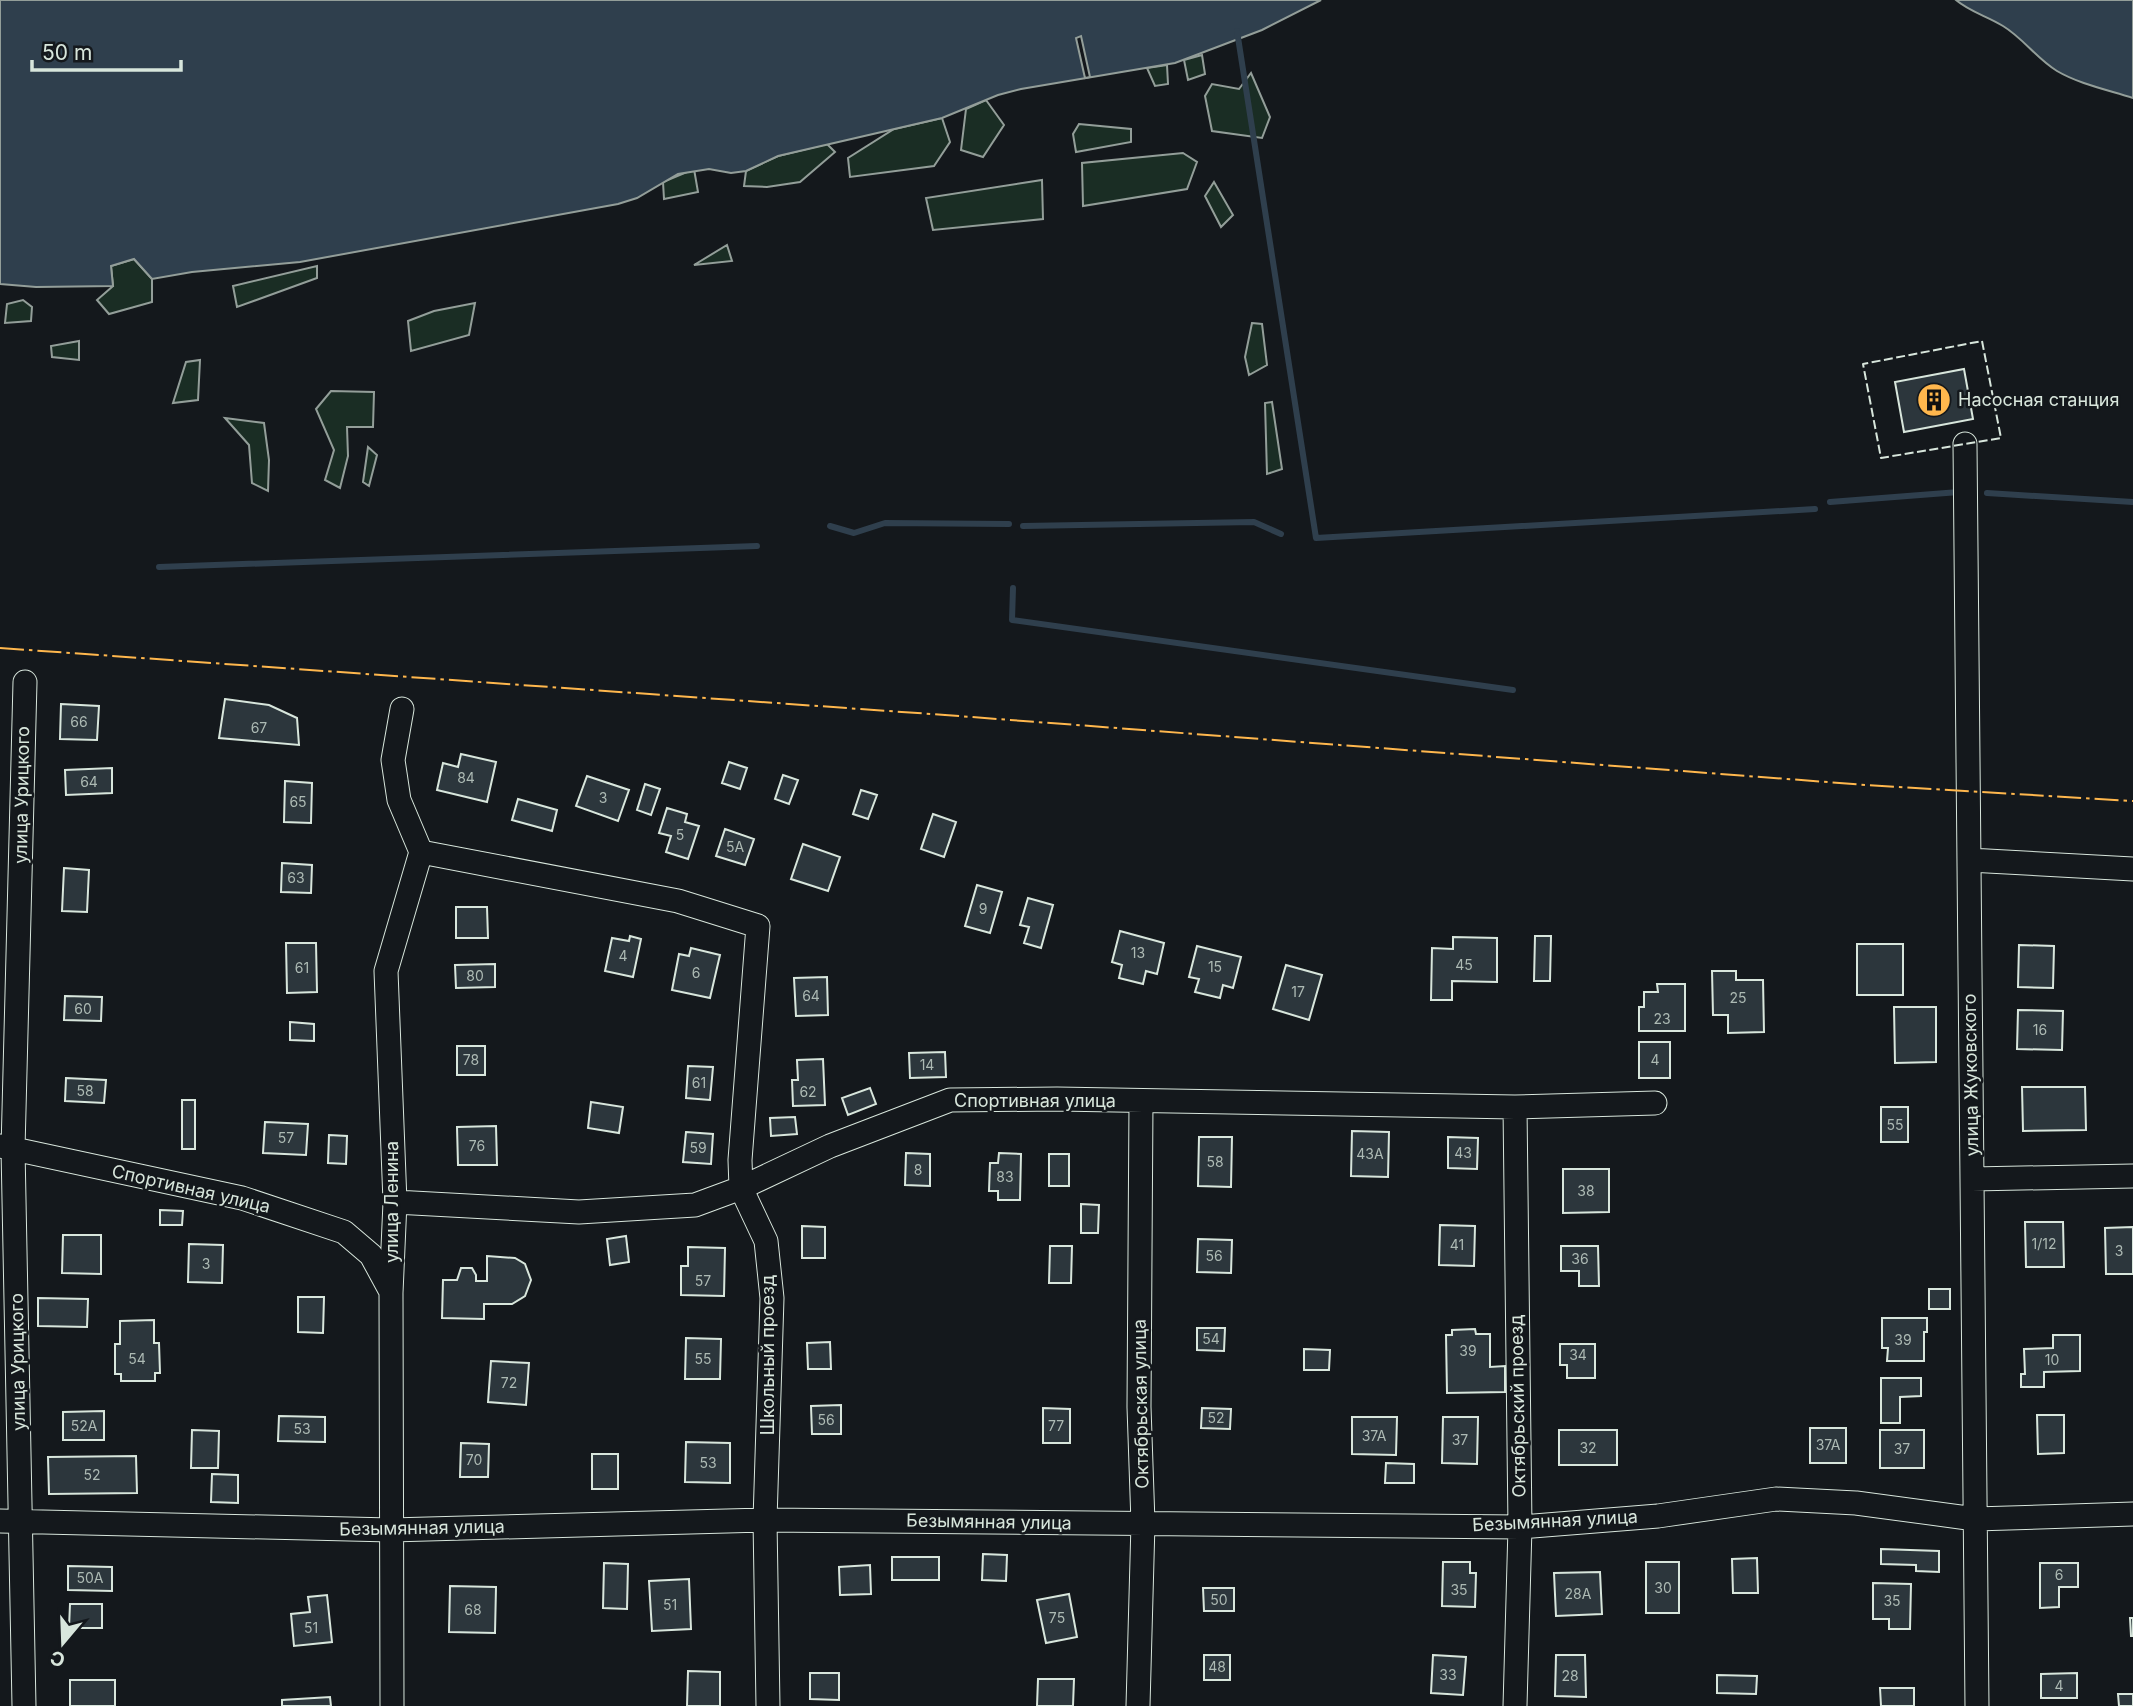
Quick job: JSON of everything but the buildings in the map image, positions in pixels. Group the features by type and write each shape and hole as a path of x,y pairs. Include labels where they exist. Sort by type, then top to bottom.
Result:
{"street":[{"name":"улица Жуковского","path":"1965,443 1977,1706"},
{"name":"улица Урицкого","path":"24,1706 11,1521 7,1148 25,682"},
{"path":"402,709 393,760 399,800 421,852"},
{"name":"Школьный проезд","path":"421,852 678,901 758,926 740,1160 741,1188 766,1241 772,1298 765,1520 768,1706"},
{"name":"улица Ленина","path":"392,1706 391,1293 395,1202 386,971 421,852"},
{"path":"1969,860 2133,869"},
{"name":"Спортивная улица","path":"395,1202 565,1211 695,1205 741,1188 830,1146 950,1100 1057,1099 1515,1107 1655,1103"},
{"name":"Октябрьская улица","path":"1138,1706 1143,1523 1139,1407 1141,1102"},
{"name":"Октябрьский проезд","path":"1515,1107 1520,1527 1515,1706"},
{"name":"Спортивная улица","path":"7,1148 242,1198 344,1232 372,1255 391,1293"},
{"path":"1972,1179 2133,1176"},
{"name":"Безымянная улица","path":"11,1521 391,1530 765,1520 1520,1527 1658,1516 1776,1499 1856,1503 1975,1519 2133,1514"}],"green space":[{"path":"1202,55 1205,74 1188,80 1184,60"},
{"path":"1167,65 1168,84 1155,86 1147,68"},
{"path":"1251,73 1270,117 1262,138 1212,131 1205,96 1212,84 1239,89"},
{"path":"986,100 1004,125 983,157 961,150 966,109"},
{"path":"942,118 950,142 934,166 850,177 848,158 894,129"},
{"path":"1079,124 1131,129 1131,142 1076,152 1073,134"},
{"path":"827,144 835,152 800,182 767,187 744,186 746,171 778,156"},
{"path":"1183,153 1197,162 1187,189 1083,206 1082,163"},
{"path":"694,169 698,192 664,199 663,182"},
{"path":"1042,180 1043,219 933,230 926,198"},
{"path":"1214,182 1233,215 1221,227 1205,196"},
{"path":"727,245 732,261 694,265"},
{"path":"134,259 152,279 152,302 109,314 97,300 113,286 111,266"},
{"path":"317,266 317,278 237,307 233,286"},
{"path":"23,300 32,307 31,321 5,323 7,304"},
{"path":"475,303 469,335 411,351 408,321 434,311"},
{"path":"1252,323 1262,324 1267,365 1249,375 1245,357"},
{"path":"79,341 79,360 52,357 51,346"},
{"path":"200,360 198,400 173,403 186,362"},
{"path":"331,391 374,392 373,427 347,427 348,456 340,488 325,480 334,450 316,409"},
{"path":"1272,402 1282,469 1267,474 1265,403"},
{"path":"225,418 264,423 269,460 268,491 252,483 249,445"},
{"path":"368,447 377,455 369,486 363,482"}],"water":[{"path":"0,0 1321,0 1262,30 1175,63 1021,89 998,95 942,118 778,156 746,171 731,173 709,169 678,174 637,198 618,204 300,262 192,272 152,279 134,259 111,266 113,286 36,287 0,284"},
{"path":"1956,0 2133,0 2133,98 2066,76 2043,61 2010,31"}],"pier":[{"path":"1081,36 1090,77 1085,78 1076,38"}],"waterway":[{"path":"1237,31 1316,538 1815,509"},
{"path":"1830,502 1959,492"},
{"path":"1987,493 2133,502"},
{"path":"1023,526 1254,522 1281,534"},
{"path":"830,526 854,533 885,523 1009,524"},
{"path":"159,567 757,546"},
{"path":"1013,588 1012,620 1513,690"}],"fence":[{"path":"1982,341 2001,438 1881,458 1863,364 1982,341"}],"power":[{"path":"0,648 945,715 1866,785 2133,801"}],"place":[{"name":"Насосная станция","path":"1934,400"}]}
